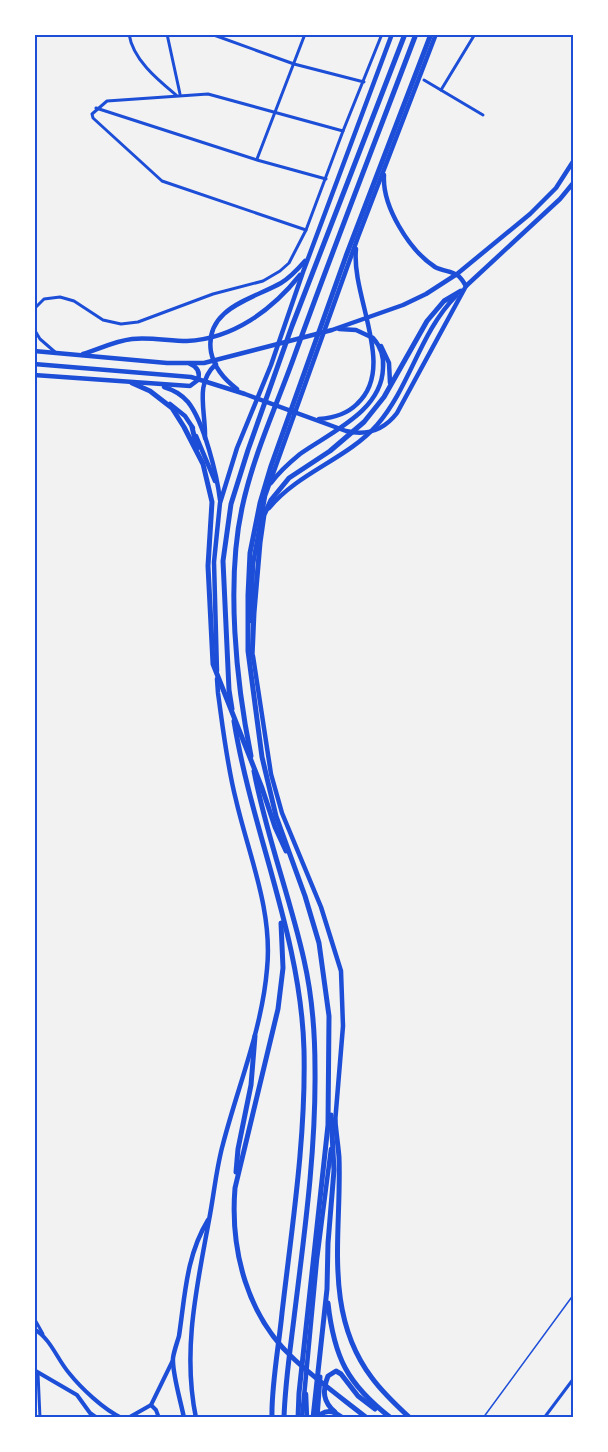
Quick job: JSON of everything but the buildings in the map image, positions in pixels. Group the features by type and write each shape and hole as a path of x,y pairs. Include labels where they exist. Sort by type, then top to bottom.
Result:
{"highway":[{"path":"272,1418 304,1097 300,1004 294,963 239,751 229,690 223,561 231,504 248,450 292,327 405,34"},
{"path":"284,1418 305,1226 314,1121 315,1068 311,1003 305,963 258,796 249,747 236,643 235,561 242,507 259,453 305,324 416,34"},
{"path":"300,1418 300,1382 329,1105 330,1040 327,993 319,943 276,816 267,781 251,684 247,623 250,553 260,503 275,456 431,34"},
{"path":"251,684 255,588 264,515 274,493 289,478 320,458 356,429 378,406 434,311 444,301 461,291"},
{"path":"132,383 150,391 166,403 180,420 198,453"},
{"path":"192,427 210,489 212,515 208,574 213,664 262,788 274,827 294,865"},
{"path":"235,1188 280,999 283,968 281,912"},
{"path":"255,1036 251,1085 238,1149 234,1210 235,1241 248,1291 258,1313 293,1359 367,1418"},
{"path":"318,1417 334,1170 333,1133 329,1105"},
{"path":"335,1120 339,1158 336,1249 341,1311 358,1357 372,1378 410,1418"},
{"path":"327,1289 332,1332 345,1368 363,1394 390,1417"},
{"path":"307,1403 315,1388 321,1358"},
{"path":"343,1418 326,1403 324,1392 327,1377 336,1371 362,1400 390,1417"},
{"path":"315,1388 318,1417"},
{"path":"318,1417 330,1411 335,1412"}],"main road":[{"path":"220,503 237,448 271,364 309,255 392,34"},
{"path":"300,1418 335,1120 343,1026 341,971 321,907 282,813 271,774 252,656 253,564 268,488 381,169 436,34"},
{"path":"34,351 189,364 204,363 332,330 403,305 426,294 457,274 530,214 564,178 573,165"},
{"path":"381,169 387,201 406,235 433,265 446,272 457,274 466,286"},
{"path":"260,521 269,507 287,489 374,428 388,410 442,314 466,286 560,199 573,184 571,178 564,178"},
{"path":"313,418 327,418 347,412 363,399 375,373 375,358 356,269 358,237"},
{"path":"245,394 228,381 215,364 211,348 215,325 233,306 288,278 309,255"},
{"path":"80,354 126,340 186,341 223,334 243,325 269,307 303,272"},
{"path":"34,364 173,375 199,380 245,394 346,431 364,433 376,430 388,423 400,407 466,286"},
{"path":"332,330 350,329 373,338 388,358 390,383"},
{"path":"268,488 291,462 361,412 371,401 379,387 383,369 380,349 373,338"},
{"path":"205,440 202,392 204,382 212,368 220,361 230,357"},
{"path":"34,375 156,385 193,385 198,380 199,374 195,366 189,364"},
{"path":"156,385 173,390 188,402 205,440 219,492 214,562 218,693 235,799 263,903 267,930 268,965 264,999 222,1146 190,1338 191,1386 196,1418"},
{"path":"166,403 180,412 192,427 219,492"},
{"path":"184,1418 173,1359 192,1256 198,1238 210,1218"},
{"path":"305,1385 307,1418"}],"street":[{"path":"129,34 131,44 146,67 178,95"},
{"path":"167,34 178,95"},
{"path":"211,34 294,64 364,82"},
{"path":"257,160 304,34"},
{"path":"34,309 44,299 60,297 74,301 96,317 112,323 129,323 146,320 199,299 275,275 289,263 306,230 382,34"},
{"path":"441,90 475,34"},
{"path":"424,80 483,115"},
{"path":"306,230 162,181 93,118 92,114 107,100 214,94 343,131"},
{"path":"96,108 257,160 326,179"},
{"path":"34,329 47,346 57,353"},
{"path":"34,1318 68,1373 107,1409 122,1418"},
{"path":"34,1329 42,1334"},
{"path":"128,1418 152,1405 173,1359"},
{"path":"36,1372 77,1395 90,1415 97,1418"},
{"path":"36,1372 40,1418"},
{"path":"544,1418 573,1378"},
{"path":"152,1405 159,1418"}],"lane":[{"path":"483,1418 573,1294"}]}
